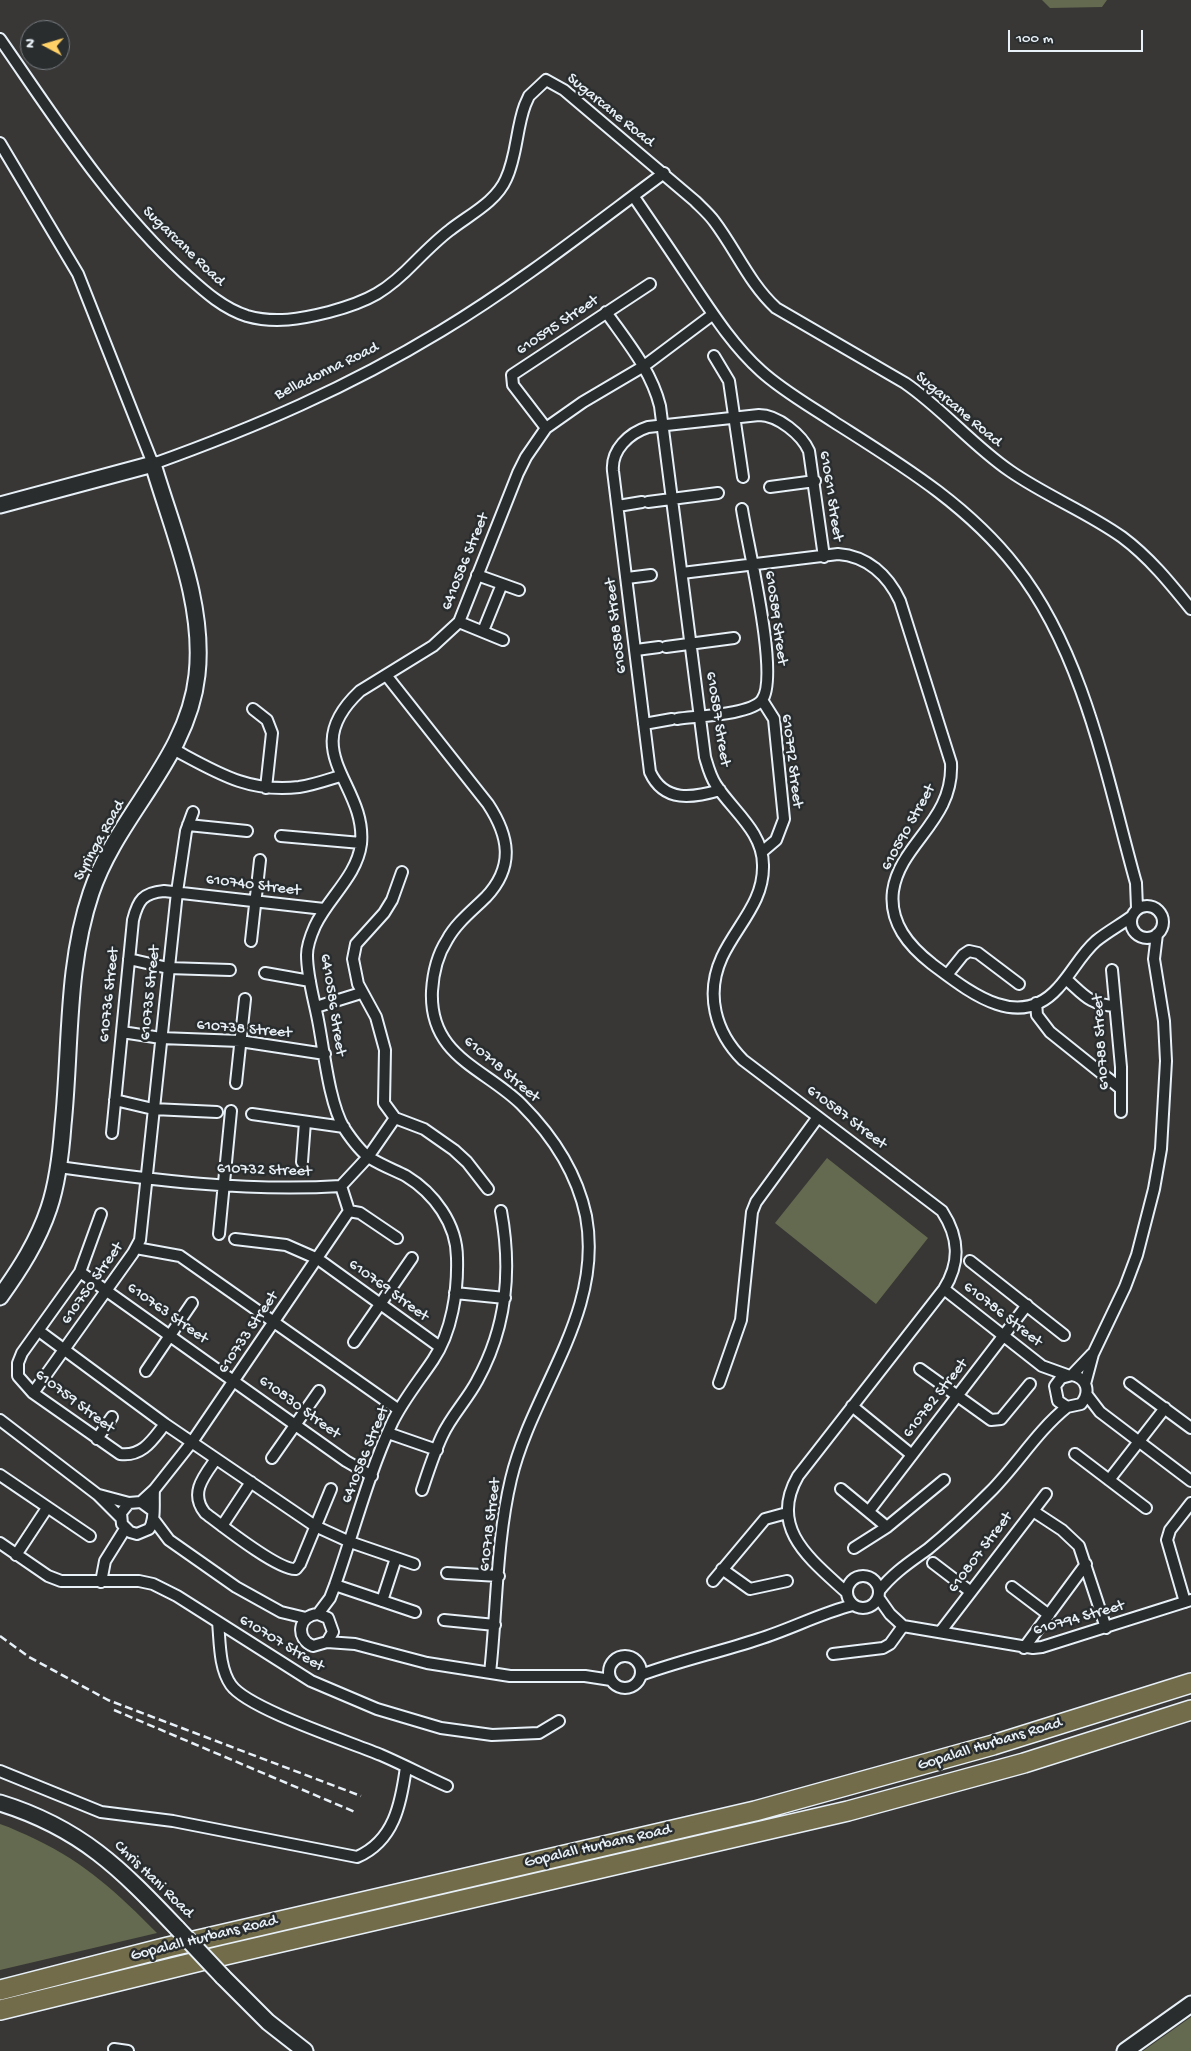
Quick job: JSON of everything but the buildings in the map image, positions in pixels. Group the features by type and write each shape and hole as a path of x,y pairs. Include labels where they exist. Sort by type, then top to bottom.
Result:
{"highway":[{"name":"Gopalall Hurbans Road","path":"0,1990 186,1943 756,1811 984,1748 1191,1684"},
{"name":"Gopalall Hurbans Road","path":"0,2010 244,1950 848,1811 1024,1763 1191,1710"}],"street":[{"name":"Sugarcane Road","path":"0,39 78,154 120,206 162,252 213,298 230,309 263,319 294,320 334,310 366,300 393,285 438,240 491,199 502,187 511,164 525,105 529,96 546,80 564,90 664,173 714,220 744,270 763,296 776,308 905,383 923,396 964,436 1011,472 1121,536 1148,559 1191,609"},
{"path":"0,142 78,274 153,464"},
{"name":"Belladonna Road","path":"0,505 153,464 300,407 387,363 443,330 514,284 664,173"},
{"path":"634,197 712,315 762,372 790,393 915,474 951,501 978,524 1017,568 1054,628 1072,670 1095,735 1136,884 1137,908 1131,918 1130,926 1154,959"},
{"name":"610595 Street","path":"546,428 513,385 512,375 650,284"},
{"name":"610587 Street","path":"606,312 644,366 656,388 705,757 710,773 720,790 750,828 763,852 763,882 757,899 722,957 715,979 713,1002 717,1025 728,1046 743,1060 942,1211 950,1224 957,1253 954,1272 944,1289 798,1476 792,1487 787,1513 790,1529 798,1544 849,1598"},
{"name":"6410586 Street","path":"330,1598 388,1433 399,1410 440,1347 449,1321 455,1293 457,1248 454,1234 440,1207 431,1196 417,1184 368,1157 344,1127 337,1111 310,981 307,952 315,926 324,909 356,863 361,843 360,815 340,776 333,751 336,725 350,700 360,691 433,646 459,622 518,473 526,457 546,428 582,402 644,366 712,315"},
{"path":"714,356 729,381 743,477"},
{"name":"610611 Street","path":"662,426 766,415 779,421 807,446 812,459 824,556"},
{"name":"610588 Street","path":"662,426 648,427 631,434 618,450 612,464 650,772 653,780 675,796 685,798 720,790"},
{"name":"Syringa Road","path":"0,1297 31,1251 42,1228 50,1206 59,1167 75,962 85,910 107,857 173,749 186,723 197,678 198,628 194,602 153,464"},
{"path":"770,487 815,481"},
{"path":"618,506 718,493"},
{"name":"610589 Street","path":"742,509 756,578 767,660 768,676 762,700"},
{"name":"610590 Street","path":"682,573 824,556 848,555 865,561 885,576 894,587 951,762 948,792 940,810 902,866 893,890 893,902 899,928 910,944 948,975 973,994 992,1004 1016,1007 1036,1003 1057,990 1087,951 1108,933 1131,918"},
{"path":"477,575 519,590"},
{"path":"626,578 651,575"},
{"path":"483,631 502,584"},
{"path":"459,622 503,640"},
{"path":"636,650 734,638"},
{"name":"610718 Street","path":"386,675 488,804 499,820 506,841 504,866 496,885 447,938 440,954 432,992 438,1023 445,1041 463,1062 520,1102 557,1148 577,1186 589,1239 589,1264 579,1312 512,1476 502,1531 490,1673"},
{"path":"644,724 741,710 762,700"},
{"name":"610792 Street","path":"762,700 774,719 784,819 776,840 763,852"},
{"path":"253,709 266,720 272,733 266,788"},
{"path":"173,749 232,780 252,786 266,788 301,787 340,776"},
{"name":"610735 Street","path":"146,1179 177,892 188,824 193,812"},
{"path":"188,824 247,831"},
{"path":"280,836 361,843"},
{"path":"251,941 260,860"},
{"path":"402,872 392,900 384,913 353,950 354,969 360,993 376,1017 380,1030 386,1067 383,1096 388,1110 395,1118 424,1130 454,1150 467,1162 488,1189"},
{"path":"1108,933 1138,935 1150,938 1162,928 1163,919 1159,912 1136,884"},
{"name":"610736 Street","path":"112,1133 133,920 141,899 151,892 177,892"},
{"name":"610740 Street","path":"177,892 324,909"},
{"path":"1137,908 1153,907"},
{"path":"1085,1384 1093,1354 1125,1287 1137,1256 1154,1189 1161,1149 1166,1102 1166,1061 1164,1021 1154,959 1157,934"},
{"path":"948,975 963,955 969,951 978,952 1019,984"},
{"path":"129,959 168,968 230,970"},
{"name":"610788 Street","path":"1112,970 1121,1112"},
{"path":"265,973 310,981"},
{"path":"1066,978 1091,1002 1115,1006"},
{"path":"316,1007 360,993"},
{"path":"236,1083 245,999"},
{"path":"1036,1003 1037,1014 1050,1032 1120,1088"},
{"name":"610738 Street","path":"122,1032 161,1038 240,1041 325,1054"},
{"path":"115,1100 153,1109 217,1112"},
{"path":"219,1234 232,1111"},
{"path":"252,1114 344,1127"},
{"path":"719,1383 741,1320 752,1212 756,1202 818,1117"},
{"path":"395,1118 368,1157 341,1186 349,1211 360,1213 397,1238"},
{"path":"302,1162 305,1122"},
{"name":"610732 Street","path":"59,1167 146,1179 294,1190 341,1186"},
{"name":"610750 Street","path":"33,1393 136,1248 142,1229 146,1179"},
{"name":"610733 Street","path":"141,1502 154,1490 192,1442 349,1211"},
{"path":"422,1490 442,1435 476,1382 497,1334 505,1298 508,1252 501,1211"},
{"name":"610759 Street","path":"101,1214 80,1272 39,1332 22,1353 18,1370 21,1381 33,1393 120,1454 137,1453 147,1446 165,1424"},
{"name":"610769 Street","path":"235,1239 286,1245 318,1258 440,1347"},
{"path":"136,1248 180,1256 275,1320 399,1410"},
{"path":"354,1342 412,1258"},
{"path":"970,1260 1064,1335"},
{"name":"610763 Street","path":"80,1272 234,1380"},
{"name":"610786 Street","path":"944,1289 1042,1366"},
{"path":"455,1293 505,1298"},
{"path":"146,1371 192,1303"},
{"name":"610782 Street","path":"869,1511 1027,1305"},
{"path":"39,1332 165,1424 315,1526 350,1542 414,1564"},
{"path":"1049,1422 1055,1392 1062,1378 1069,1375 1093,1354"},
{"path":"1042,1366 1082,1379 1087,1394 1100,1412 1191,1482"},
{"path":"1042,1366 1055,1392 1072,1407 1100,1412"},
{"path":"920,1369 956,1397 986,1417 996,1421 1001,1419 1030,1384"},
{"name":"610830 Street","path":"234,1380 346,1461 372,1476"},
{"path":"1130,1382 1191,1428"},
{"path":"272,1458 318,1391"},
{"path":"870,1607 893,1574 928,1548 984,1498 1015,1466 1049,1422 1085,1400 1087,1394"},
{"path":"852,1406 912,1454"},
{"path":"1109,1480 1164,1408"},
{"path":"97,1439 112,1417"},
{"path":"0,1420 98,1495 121,1518 125,1529 105,1561 101,1582"},
{"path":"388,1433 437,1450"},
{"path":"1074,1454 1146,1508"},
{"path":"216,1459 201,1480 198,1502 205,1513 269,1559 293,1570 300,1564 332,1489"},
{"path":"0,1475 90,1536"},
{"path":"854,1548 887,1527 944,1480"},
{"path":"222,1526 250,1482"},
{"path":"841,1489 887,1527"},
{"path":"117,1544 141,1533 153,1515 154,1490"},
{"name":"610807 Street","path":"940,1631 1046,1494"},
{"path":"98,1495 129,1503 141,1502 153,1515 169,1540"},
{"path":"121,1518 124,1507 129,1503"},
{"path":"1188,1601 1167,1540 1170,1530 1191,1503"},
{"path":"16,1555 47,1508"},
{"path":"1033,1511 1074,1539 1080,1546 1106,1628"},
{"path":"713,1581 765,1519 787,1513"},
{"path":"125,1529 169,1540 236,1587 281,1612 306,1618 318,1614 330,1598"},
{"name":"610707 Street","path":"0,1543 48,1576 61,1581 139,1581 154,1584 311,1681 377,1709 412,1720 476,1733 515,1735 539,1733 560,1721"},
{"path":"382,1601 396,1558"},
{"path":"932,1563 971,1592"},
{"path":"1024,1648 1086,1564"},
{"path":"722,1569 750,1589 786,1581"},
{"path":"446,1573 499,1576"},
{"path":"830,1577 851,1581 859,1577 870,1578 893,1574"},
{"path":"833,1654 883,1648 890,1644 903,1626 890,1614 878,1594 876,1584 870,1578"},
{"path":"640,1670 683,1663 757,1640 830,1611 849,1598 851,1581"},
{"path":"335,1585 415,1612"},
{"path":"1012,1587 1049,1615"},
{"path":"327,1642 332,1636 330,1598"},
{"path":"849,1598 863,1608 870,1607 890,1614"},
{"name":"610794 Street","path":"903,1626 940,1631 1024,1648 1042,1647 1188,1601"},
{"path":"281,1612 301,1632 305,1641 313,1646 327,1642 355,1644 427,1663 510,1676 586,1676 611,1680 618,1687 628,1689 637,1684 640,1670"},
{"path":"318,1614 355,1644"},
{"path":"301,1632 302,1624 306,1618"},
{"path":"444,1620 495,1625"},
{"path":"218,1622 224,1672 231,1685 240,1694 304,1725 447,1786"},
{"path":"586,1676 610,1666 617,1658 627,1656 640,1670"},
{"path":"610,1666 611,1680"},
{"path":"0,1771 102,1812 173,1821 357,1857 372,1850 384,1838 394,1819 403,1792 406,1767"},
{"name":"Chris Hani Road","path":"0,1804 38,1817 82,1840 124,1872 268,2022 305,2051"},
{"path":"1125,2051 1191,2004"},
{"path":"114,2049 128,2051"}],"green space":[{"path":"1042,0 1107,0 1102,7 1050,8"},
{"path":"827,1158 928,1238 876,1304 775,1223"},
{"path":"0,1824 54,1849 86,1869 115,1892 157,1933 0,1970"},
{"path":"1191,2017 1191,2051 1143,2051"}],"railway":[{"path":"0,1636 29,1657 108,1700 361,1796"},
{"path":"114,1710 355,1812"}]}
